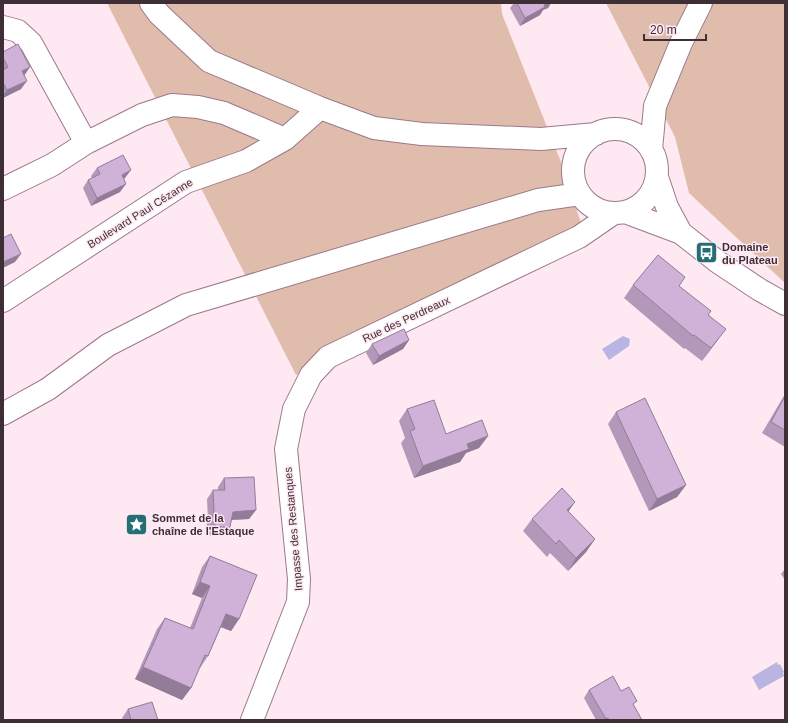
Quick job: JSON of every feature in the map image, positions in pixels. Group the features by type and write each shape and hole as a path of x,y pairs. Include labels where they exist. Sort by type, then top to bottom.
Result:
{"street":[{"path":"151,3 159,14 209,61 320,108 374,128 422,134 541,139 596,134 607,130 619,129 631,132 643,140 651,150 656,163 656,177 653,189 646,200 636,207 619,212"},
{"path":"651,150 655,106 681,43 701,3"},
{"path":"3,26 18,31 31,43 86,143"},
{"path":"3,189 52,165 86,143 142,115 172,105 198,107 224,114 285,139"},
{"path":"631,132 655,106"},
{"name":"Boulevard Paul Cézanne","path":"3,301 186,182 246,161 285,139 320,108"},
{"path":"579,236 584,218 578,183 579,150 586,141 596,134"},
{"path":"541,139 560,150 593,207 603,211 619,212 681,233 718,262 760,290 785,304"},
{"path":"656,177 667,207 681,233"},
{"path":"3,414 48,388 108,345 186,305 538,200 578,183"},
{"name":"Rue des Perdreaux","path":"286,449 294,410 311,375 328,357 579,236 619,212"},
{"name":"Impasse des Restanques","path":"252,720 298,602 299,579 286,449"}],"shaded area":[{"path":"107,3 501,3 502,14 561,162 582,226 296,375"},
{"path":"606,3 785,3 785,283 689,193 675,137"},
{"path":"623,336 630,339 629,346 609,360 602,349"},
{"path":"777,662 778,665 780,664 784,672 784,676 759,690 752,677"}],"building":[{"path":"517,3 548,3 544,5 545,7 525,18"},
{"path":"18,44 30,67 22,71 27,81 7,90 3,83 3,70 8,67 3,58 3,52"},
{"path":"123,155 131,170 122,175 126,184 97,198 88,180 100,174 97,168"},
{"path":"11,234 21,254 3,262 3,238"},
{"path":"658,255 685,277 679,286 711,311 708,315 726,329 711,348 694,335 693,336 633,285"},
{"path":"404,329 409,340 379,356 372,344"},
{"path":"785,396 785,430 771,422"},
{"path":"645,398 686,485 657,499 616,412"},
{"path":"434,400 446,434 482,420 488,436 467,444 469,449 423,466 410,431 415,429 407,409"},
{"path":"254,477 256,510 233,512 230,527 217,527 212,521 214,511 213,490 225,490 224,478"},
{"path":"562,488 575,502 567,510 595,539 576,558 559,540 556,544 532,519"},
{"path":"210,556 257,575 239,619 226,614 208,656 205,655 191,688 143,667 165,618 193,629 210,586 200,582"},
{"path":"613,676 621,691 629,687 637,701 633,704 642,720 606,719 589,690"},
{"path":"152,702 158,720 131,720 128,709"}],"place":[{"name":"Domaine du Plateau","path":"707,253"},
{"name":"Sommet de la chaîne de l'Estaque","path":"136,524"}]}
